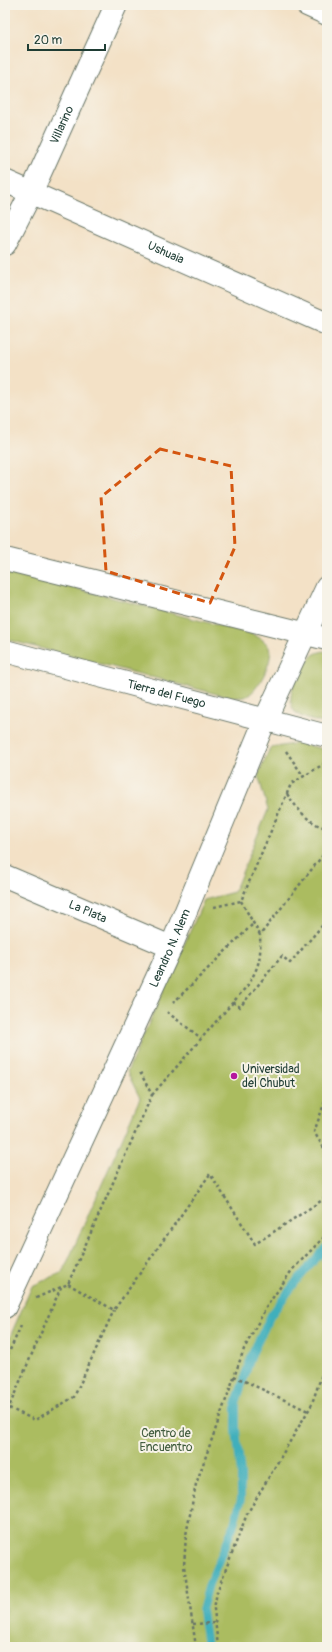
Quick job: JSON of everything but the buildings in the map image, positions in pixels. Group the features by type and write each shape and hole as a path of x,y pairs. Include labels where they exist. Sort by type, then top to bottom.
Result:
{"street":[{"name":"Villarino","path":"5,244 31,193 116,5"},
{"path":"307,5 327,14"},
{"name":"Ushuaia","path":"5,181 327,324"},
{"path":"5,558 327,639"},
{"name":"Leandro N. Alem","path":"5,1307 171,947 265,720 304,633 327,587"},
{"name":"Tierra del Fuego","path":"5,651 327,736"},
{"name":"La Plata","path":"5,876 171,947"}],"path":[{"path":"241,902 291,784 326,762 327,767"},
{"path":"287,794 303,816 320,827 327,828"},
{"path":"260,934 327,850"},
{"path":"210,908 241,902"},
{"path":"33,1300 68,1284 152,1095 248,985 257,970 261,956 260,934 241,902"},
{"path":"233,1002 240,1007 282,956 290,963 327,920"},
{"path":"171,1005 254,923"},
{"path":"162,1017 165,1010 201,1038"},
{"path":"139,1070 152,1095"},
{"path":"327,1096 314,1132 327,1153"},
{"path":"9,1408 35,1420 74,1398 114,1310 210,1174 255,1244 327,1197"},
{"path":"196,1647 184,1566 186,1535 196,1484 244,1349 267,1306 292,1270 327,1234"},
{"path":"68,1284 114,1310"},
{"path":"5,1416 62,1287"},
{"path":"5,1361 24,1320"},
{"path":"218,1647 214,1623 214,1609 217,1592 247,1514 308,1411 327,1360"},
{"path":"235,1377 308,1411"},
{"path":"193,1624 214,1623"}],"highlighted area":[{"path":"160,449 231,466 235,547 210,603 106,571 101,497"}],"green space":[{"path":"5,570 252,634 263,640 269,647 270,655 267,668 260,682 251,693 245,697 232,698 5,639"},
{"path":"323,651 327,652 327,724 299,715 293,709 291,703 291,696 295,681 303,666 316,653"},
{"name":"Centro de Encuentro","path":"299,743 327,750 327,1647 5,1647 5,1348 32,1286 63,1272 140,1098 127,1072 204,900 234,892 268,810 258,775 270,748"}],"waterway":[{"path":"207,1647 202,1610 209,1584 233,1527 241,1499 241,1474 236,1430 236,1403 252,1354 271,1315 295,1283 327,1246"}],"place":[{"name":"Universidad del Chubut","path":"234,1076"}]}
